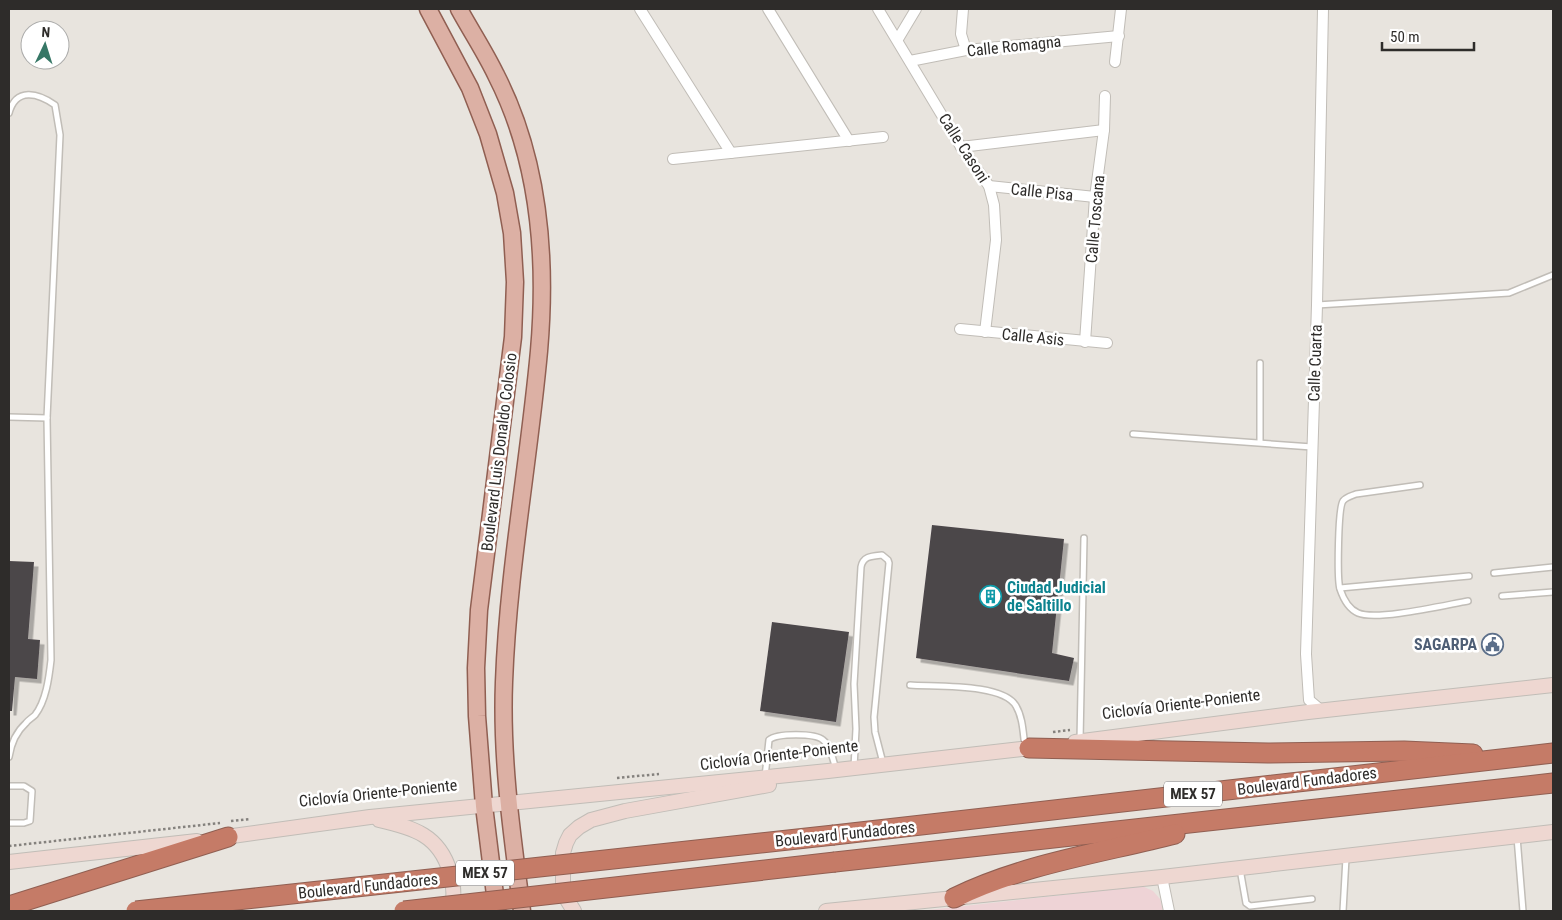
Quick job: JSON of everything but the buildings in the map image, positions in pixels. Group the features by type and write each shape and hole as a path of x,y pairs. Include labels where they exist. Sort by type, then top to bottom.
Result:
{"highway":[{"path":"1027,748 1268,754 1439,752 1506,759"},
{"name":"Boulevard Fundadores","path":"136,911 834,836 1553,753"},
{"name":"Boulevard Fundadores","path":"404,911 1553,783"},
{"path":"954,898 972,889 1006,877 1240,818"},
{"path":"9,906 228,837"}],"main road":[{"name":"Boulevard Luis Donaldo Colosio","path":"428,9 470,88 488,134 505,193 512,233 514,273 513,337 477,633 476,668 477,716 484,806 497,911"},
{"name":"Boulevard Luis Donaldo Colosio","path":"459,9 497,76 516,124 529,170 538,218 542,269 542,318 538,371 506,631 504,684 507,803 522,911"},
{"path":"9,862 228,837 370,817 765,778 1027,748 1080,735 1322,711 1553,685"},
{"path":"574,911 568,903 565,891 563,852 570,835 591,820 625,811 774,784 832,770"},
{"path":"370,817 415,831 434,842 441,849 449,868 454,892 451,911"},
{"path":"826,911 1162,877 1553,832"}],"street":[{"path":"640,9 731,153"},
{"path":"768,9 848,141"},
{"name":"Calle Casoni","path":"878,9 961,146 989,186 994,204 996,240 985,332"},
{"path":"898,40 916,9"},
{"path":"963,9 961,34 966,50"},
{"path":"1115,62 1121,9"},
{"name":"Calle Cuarta","path":"1322,711 1309,700 1307,680 1323,9"},
{"name":"Calle Romagna","path":"910,61 966,50 1119,36"},
{"name":"Calle Toscana","path":"1085,342 1096,197 1104,130 1104,96"},
{"path":"961,146 1104,130"},
{"path":"673,159 883,137"},
{"name":"Calle Pisa","path":"989,186 1096,197"},
{"name":"Calle Asis","path":"960,329 1107,344"},
{"path":"1162,877 1169,911"}],"lane":[{"path":"9,112 16,100 26,95 43,96 55,105 59,120 60,144 47,418 50,675 42,704 34,716 17,733 9,757"},
{"path":"1317,305 1509,292 1553,275"},
{"path":"1260,363 1260,442"},
{"path":"9,417 47,418"},
{"path":"1133,434 1312,447"},
{"path":"1420,485 1356,494 1349,496 1343,501 1340,508 1339,522 1340,588 1352,609 1368,615 1383,615 1468,601"},
{"path":"1080,735 1084,538"},
{"path":"854,768 856,729 854,684 861,567 862,562 866,558 882,555 888,560 889,564 874,732 883,765"},
{"path":"1494,572 1553,567"},
{"path":"1340,588 1469,576"},
{"path":"1502,596 1553,592"},
{"path":"910,685 984,689 1005,695 1012,700 1020,714 1027,748"},
{"path":"765,778 769,740 772,737 784,735 810,736 824,740 828,746 832,770"},
{"path":"9,786 24,786 32,791 30,821 9,823"},
{"path":"1517,836 1523,911"},
{"path":"1343,911 1346,855"},
{"path":"1240,868 1246,903 1250,906 1312,899"}],"path":[{"name":"Ciclovía Oriente-Poniente","path":"1052,732 1080,735"},
{"path":"616,778 655,774 663,776"},
{"path":"9,846 256,819"}],"shaded area":[{"path":"1142,886 1153,891 1160,899 1163,911 919,911"}],"place":[{"name":"Ciudad Judicial de Saltillo","path":"991,596"},
{"name":"SAGARPA","path":"1493,644"}]}
